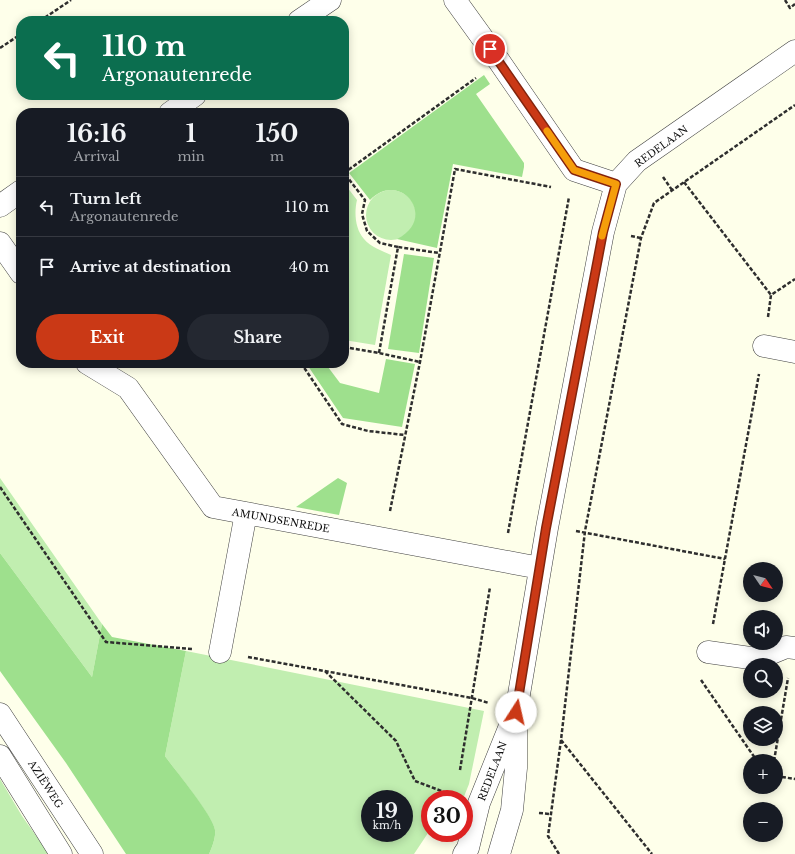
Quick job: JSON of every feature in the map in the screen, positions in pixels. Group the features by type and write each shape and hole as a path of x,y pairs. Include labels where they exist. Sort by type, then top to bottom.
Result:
{"street":[{"path":"306,16 330,0"},
{"path":"455,0 574,170 616,184"},
{"name":"REDELAAN","path":"499,854 512,810 516,768 516,712 546,528 603,232 616,184 637,161 795,51"},
{"path":"177,108 188,100"},
{"path":"0,206 16,195"},
{"path":"0,243 16,266"},
{"path":"764,346 795,352"},
{"name":"AMUNDSENREDE","path":"95,368 128,388 213,507 540,568"},
{"path":"220,652 246,513"},
{"path":"708,652 757,659 786,647 794,648"},
{"name":"REDELAAN","path":"472,852 479,803 496,758 516,712"},
{"name":"AZIËWEG","path":"0,714 92,854"},
{"path":"0,756 61,854"}],"path":[{"path":"47,16 71,0"},
{"path":"785,0 790,8 795,4"},
{"path":"0,48 16,37"},
{"path":"349,169 499,61"},
{"path":"560,854 548,836 561,740 585,531 641,238 654,203 795,105"},
{"path":"385,539 420,362 455,169 555,188"},
{"path":"349,179 365,200 362,214 367,231 380,243 439,254"},
{"path":"684,182 771,295 764,346 708,652 701,680 752,754"},
{"path":"459,774 498,560 570,191"},
{"path":"603,232 641,238"},
{"path":"379,353 398,247"},
{"path":"771,295 795,278"},
{"path":"349,347 420,362"},
{"path":"304,368 342,424 368,431 405,435"},
{"path":"546,528 585,531 725,559"},
{"path":"775,754 794,648"},
{"path":"324,671 396,741 415,781 438,790"},
{"path":"561,740 652,854"},
{"path":"783,777 795,779"}],"green space":[{"path":"484,75 490,84 476,94 524,163 522,177 453,164 437,248 397,239 409,230 415,220 415,209 410,200 403,193 393,190 381,192 370,200 349,173"},
{"path":"349,190 357,200 356,220 361,235 370,244 391,255 375,345 349,341"},
{"path":"391,190 401,192 409,197 414,205 416,215 414,225 409,233 401,238 391,240 381,238 373,233 368,225 366,215 368,205 373,197 381,192"},
{"path":"404,254 434,258 419,353 388,349"},
{"path":"386,359 415,364 402,427 343,418 309,368 329,368 340,383 379,393"},
{"path":"0,478 102,624 92,677 0,553"},
{"path":"338,478 347,483 339,515 296,507"},
{"path":"0,553 92,677 102,624 112,637 186,651 165,756 193,793 213,824 215,836 209,854 126,854 66,763 0,671"},
{"path":"186,651 484,711 467,790 421,790 422,842 414,854 209,854 215,836 215,830 208,815 165,756"},
{"path":"0,779 22,816 49,854 0,854"}],"slow traffic":[{"path":"547,131 574,170 616,184 602,236"}],"route":[{"path":"490,49 574,170 616,184 603,232 546,528 516,712"}]}
